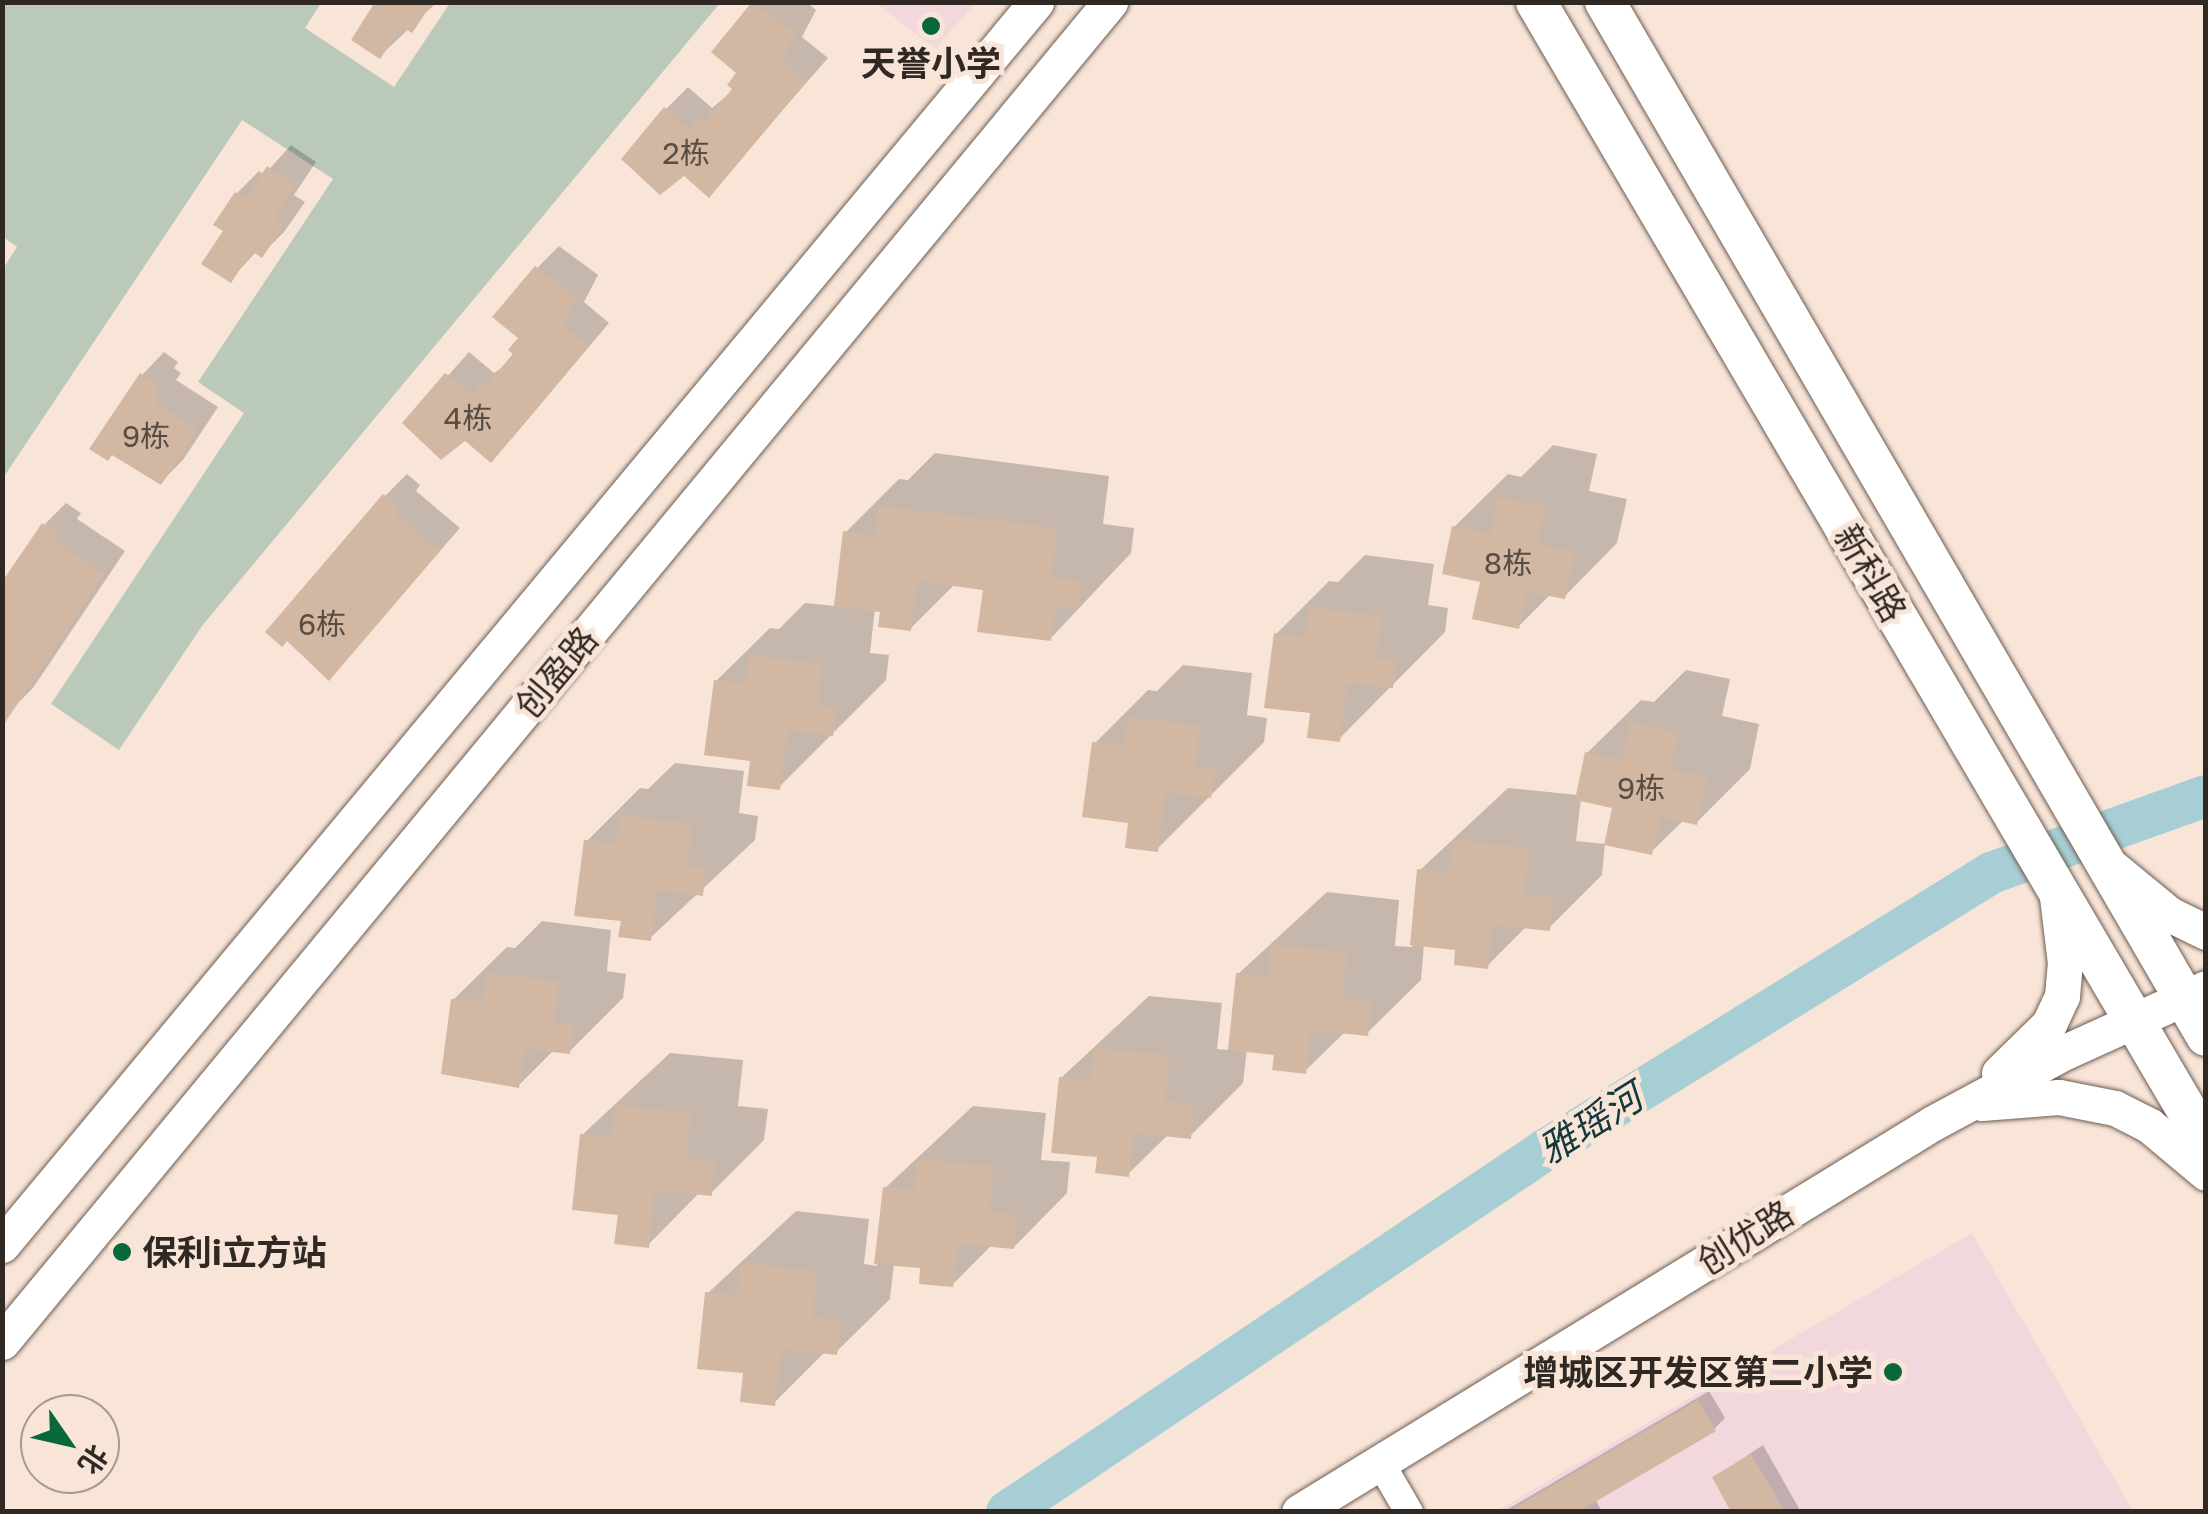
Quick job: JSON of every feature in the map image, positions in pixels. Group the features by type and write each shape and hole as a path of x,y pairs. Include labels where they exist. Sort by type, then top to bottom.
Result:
{"main road":[{"name":"新科路","path":"1536,2 2206,1143"},
{"name":"新科路","path":"1605,2 2139,922 2194,993 2206,1036"}],"street":[{"name":"创盈路","path":"2,1245 1036,2"},
{"name":"创盈路","path":"2,1342 1110,2"},
{"path":"2103,860 2170,914 2206,932"},
{"path":"1966,1104 2039,1035 2057,1010 2065,963 2056,888"},
{"name":"创优路","path":"1300,1512 1966,1104 2194,993"},
{"path":"1966,1104 2059,1098 2097,1102 2150,1126 2206,1174"},
{"path":"1380,1462 1409,1512"}],"shaded area":[{"name":"天誉小学","path":"876,3 976,3 935,49"},
{"name":"增城区开发区第二小学","path":"1972,1233 2133,1511 1495,1512"}],"green space":[{"path":"3,2 321,3 305,28 394,87 450,3 720,3 202,626 119,750 51,704 244,413 198,382 333,179 242,120 3,478 3,269 17,247 3,237"}],"building":[{"path":"375,2 433,2 412,33 402,27 380,59 351,40"},
{"path":"752,2 796,33 782,60 807,81 709,198 684,176 660,195 621,159 664,107 689,129 699,118 704,122 732,89 727,85 736,73 711,52"},
{"path":"267,166 296,185 274,218 284,225 262,258 252,251 231,283 201,264 223,231 213,225 235,192 245,199"},
{"path":"535,266 577,298 563,325 589,346 491,463 465,441 441,460 402,423 445,373 471,394 480,383 485,387 513,354 508,350 518,338 492,317"},
{"path":"140,373 158,385 154,392 160,396 156,403 198,430 161,485 112,455 108,461 89,449"},
{"path":"383,494 400,509 395,515 440,551 329,681 287,641 282,647 265,632"},
{"path":"1497,497 1545,506 1537,544 1575,552 1565,599 1527,592 1519,629 1472,619 1480,582 1442,574 1452,526 1490,534"},
{"path":"879,506 1057,528 1051,577 1082,581 1079,609 1056,606 1051,641 977,632 983,590 917,581 911,631 878,627 880,612 834,606 843,531 875,535"},
{"path":"42,523 60,536 56,542 104,574 2,727 2,582"},
{"path":"1309,607 1382,616 1376,658 1396,660 1393,688 1347,683 1340,742 1307,738 1310,713 1264,708 1274,633 1305,637"},
{"path":"749,655 822,664 818,706 837,708 833,736 788,730 780,790 747,786 750,761 704,755 714,680 746,684"},
{"path":"1128,717 1200,726 1195,768 1215,770 1211,798 1165,793 1158,852 1125,848 1128,823 1082,817 1092,742 1123,746"},
{"path":"1630,722 1678,732 1670,769 1707,777 1697,825 1660,817 1652,855 1604,845 1612,808 1575,800 1585,752 1622,760"},
{"path":"619,815 692,824 687,866 706,868 703,896 657,890 651,941 618,937 621,921 574,916 584,840 616,844"},
{"path":"1452,840 1529,848 1524,894 1553,897 1550,931 1492,925 1488,969 1454,965 1455,950 1410,945 1417,869 1449,872"},
{"path":"1271,945 1347,952 1342,998 1372,1001 1368,1036 1311,1030 1306,1074 1272,1070 1274,1055 1228,1050 1236,973 1268,976"},
{"path":"486,973 559,982 554,1024 574,1026 570,1054 525,1049 519,1088 441,1074 451,999 483,1002"},
{"path":"1094,1048 1170,1055 1165,1101 1194,1104 1191,1139 1134,1133 1129,1177 1095,1173 1097,1157 1051,1153 1059,1077 1090,1080"},
{"path":"615,1105 691,1113 686,1159 715,1161 712,1196 655,1190 649,1248 614,1244 618,1215 572,1210 580,1134 611,1137"},
{"path":"918,1159 994,1166 989,1212 1018,1215 1014,1249 958,1244 953,1287 919,1284 920,1268 874,1264 883,1187 914,1190"},
{"path":"740,1263 817,1271 812,1317 841,1320 837,1355 781,1349 775,1406 740,1402 743,1373 697,1369 705,1292 737,1295"},
{"path":"1698,1400 1716,1431 1578,1512 1507,1512"},
{"path":"1751,1454 1785,1512 1731,1512 1712,1477"}],"waterway":[{"name":"雅瑶河","path":"1007,1512 1545,1150 1991,873 2206,796"}],"place":[{"name":"天誉小学","path":"931,26"},
{"name":"保利i立方站","path":"122,1252"},
{"name":"增城区开发区第二小学","path":"1893,1372"}]}
